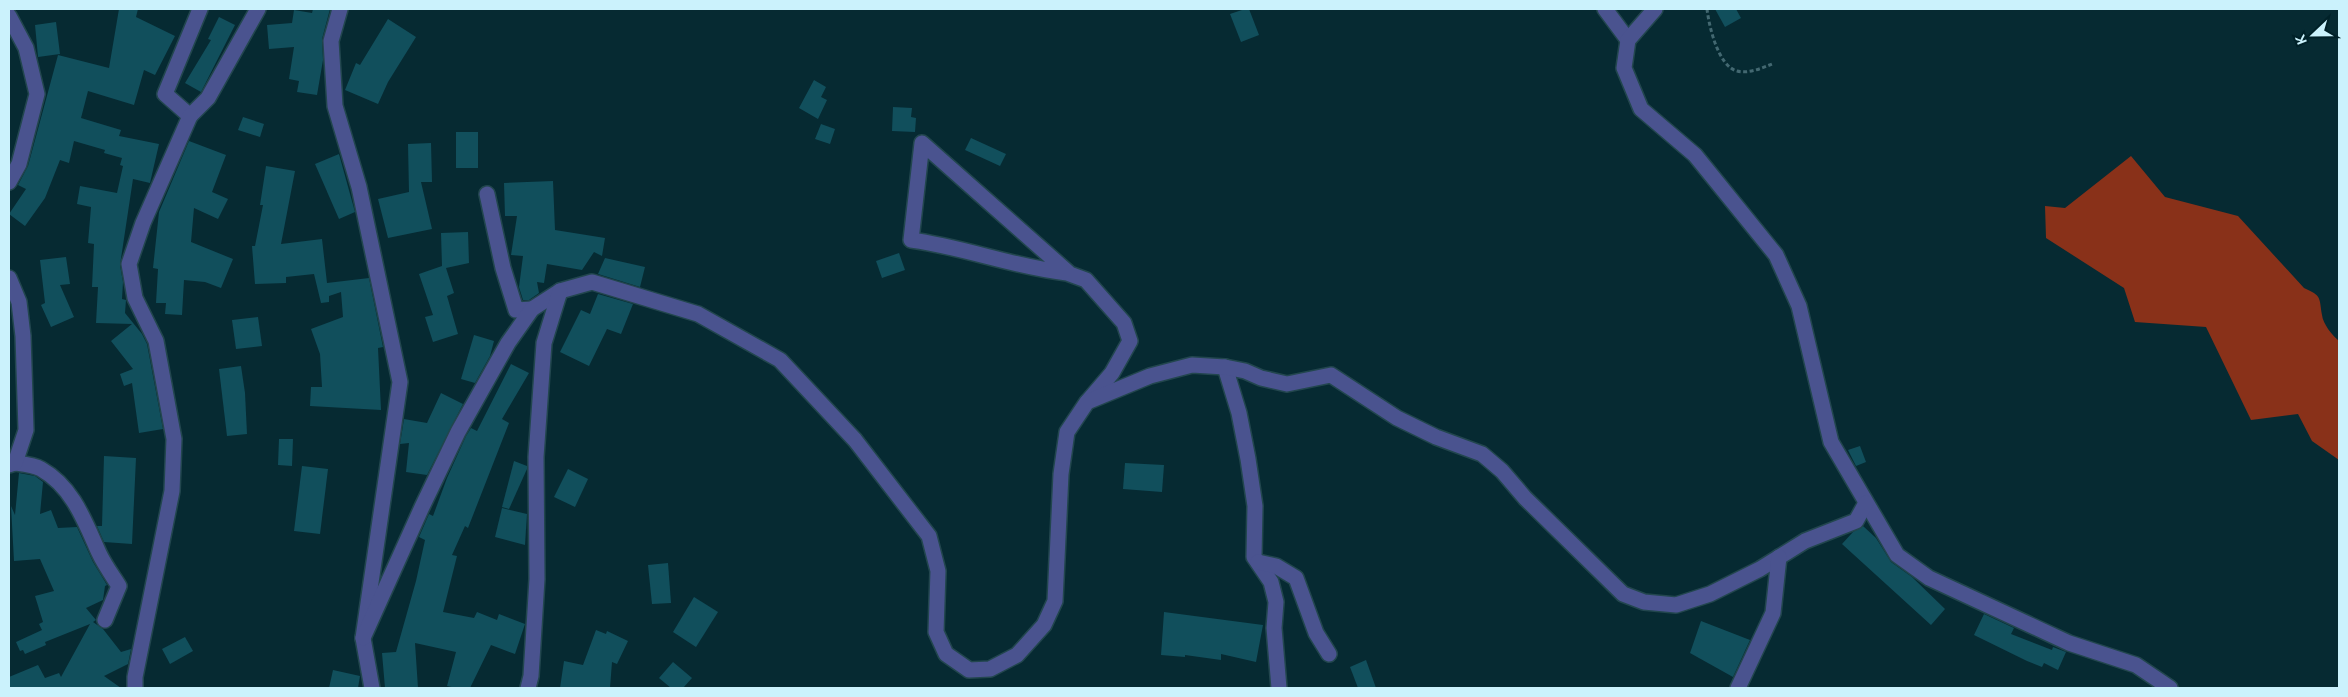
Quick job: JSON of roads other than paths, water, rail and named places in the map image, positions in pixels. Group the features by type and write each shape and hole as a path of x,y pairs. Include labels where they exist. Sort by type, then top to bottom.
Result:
{"street":[{"path":"190,116 165,94 200,9"},
{"path":"135,688 135,677 172,491 174,439 156,341 135,298 129,264 143,223 190,116 208,98 258,9"},
{"path":"340,9 331,41 335,106 359,187 400,382 363,638 372,688"},
{"path":"1605,9 1628,40"},
{"path":"1655,9 1628,40 1624,68 1641,108 1695,155 1776,255 1799,306 1831,442 1898,554 1929,578 2069,643 2136,664 2170,688"},
{"path":"9,16 26,48 37,94 19,164 9,182"},
{"path":"363,638 458,432 508,342 532,309 560,291 592,282 698,314 780,360 854,440 929,536 938,571 936,632 946,654 969,670 990,669 1017,655 1044,625 1055,601 1061,474 1067,432 1087,402 1112,373 1130,341 1124,323 1086,280 1070,274 1039,270 943,244 911,240 922,143 1070,274"},
{"path":"487,194 503,268 516,310 532,309"},
{"path":"9,278 19,302 23,336 26,430 12,464 40,468 52,476 71,497 83,518 99,555 119,586 105,620"},
{"path":"526,687 531,676 537,580 536,457 544,344 560,291"},
{"path":"1087,402 1150,376 1192,365 1225,367 1287,384 1330,375 1397,418 1436,437 1482,454 1502,471 1525,498 1603,576 1624,594 1644,602 1676,604 1710,594 1760,569 1805,540 1856,522 1866,503"},
{"path":"1225,367 1239,413 1248,460 1255,506 1254,557 1271,582 1276,602 1274,628 1279,688"},
{"path":"1738,688 1773,613 1779,557"},
{"path":"1258,562 1276,566 1296,578 1316,632 1329,654"}]}
